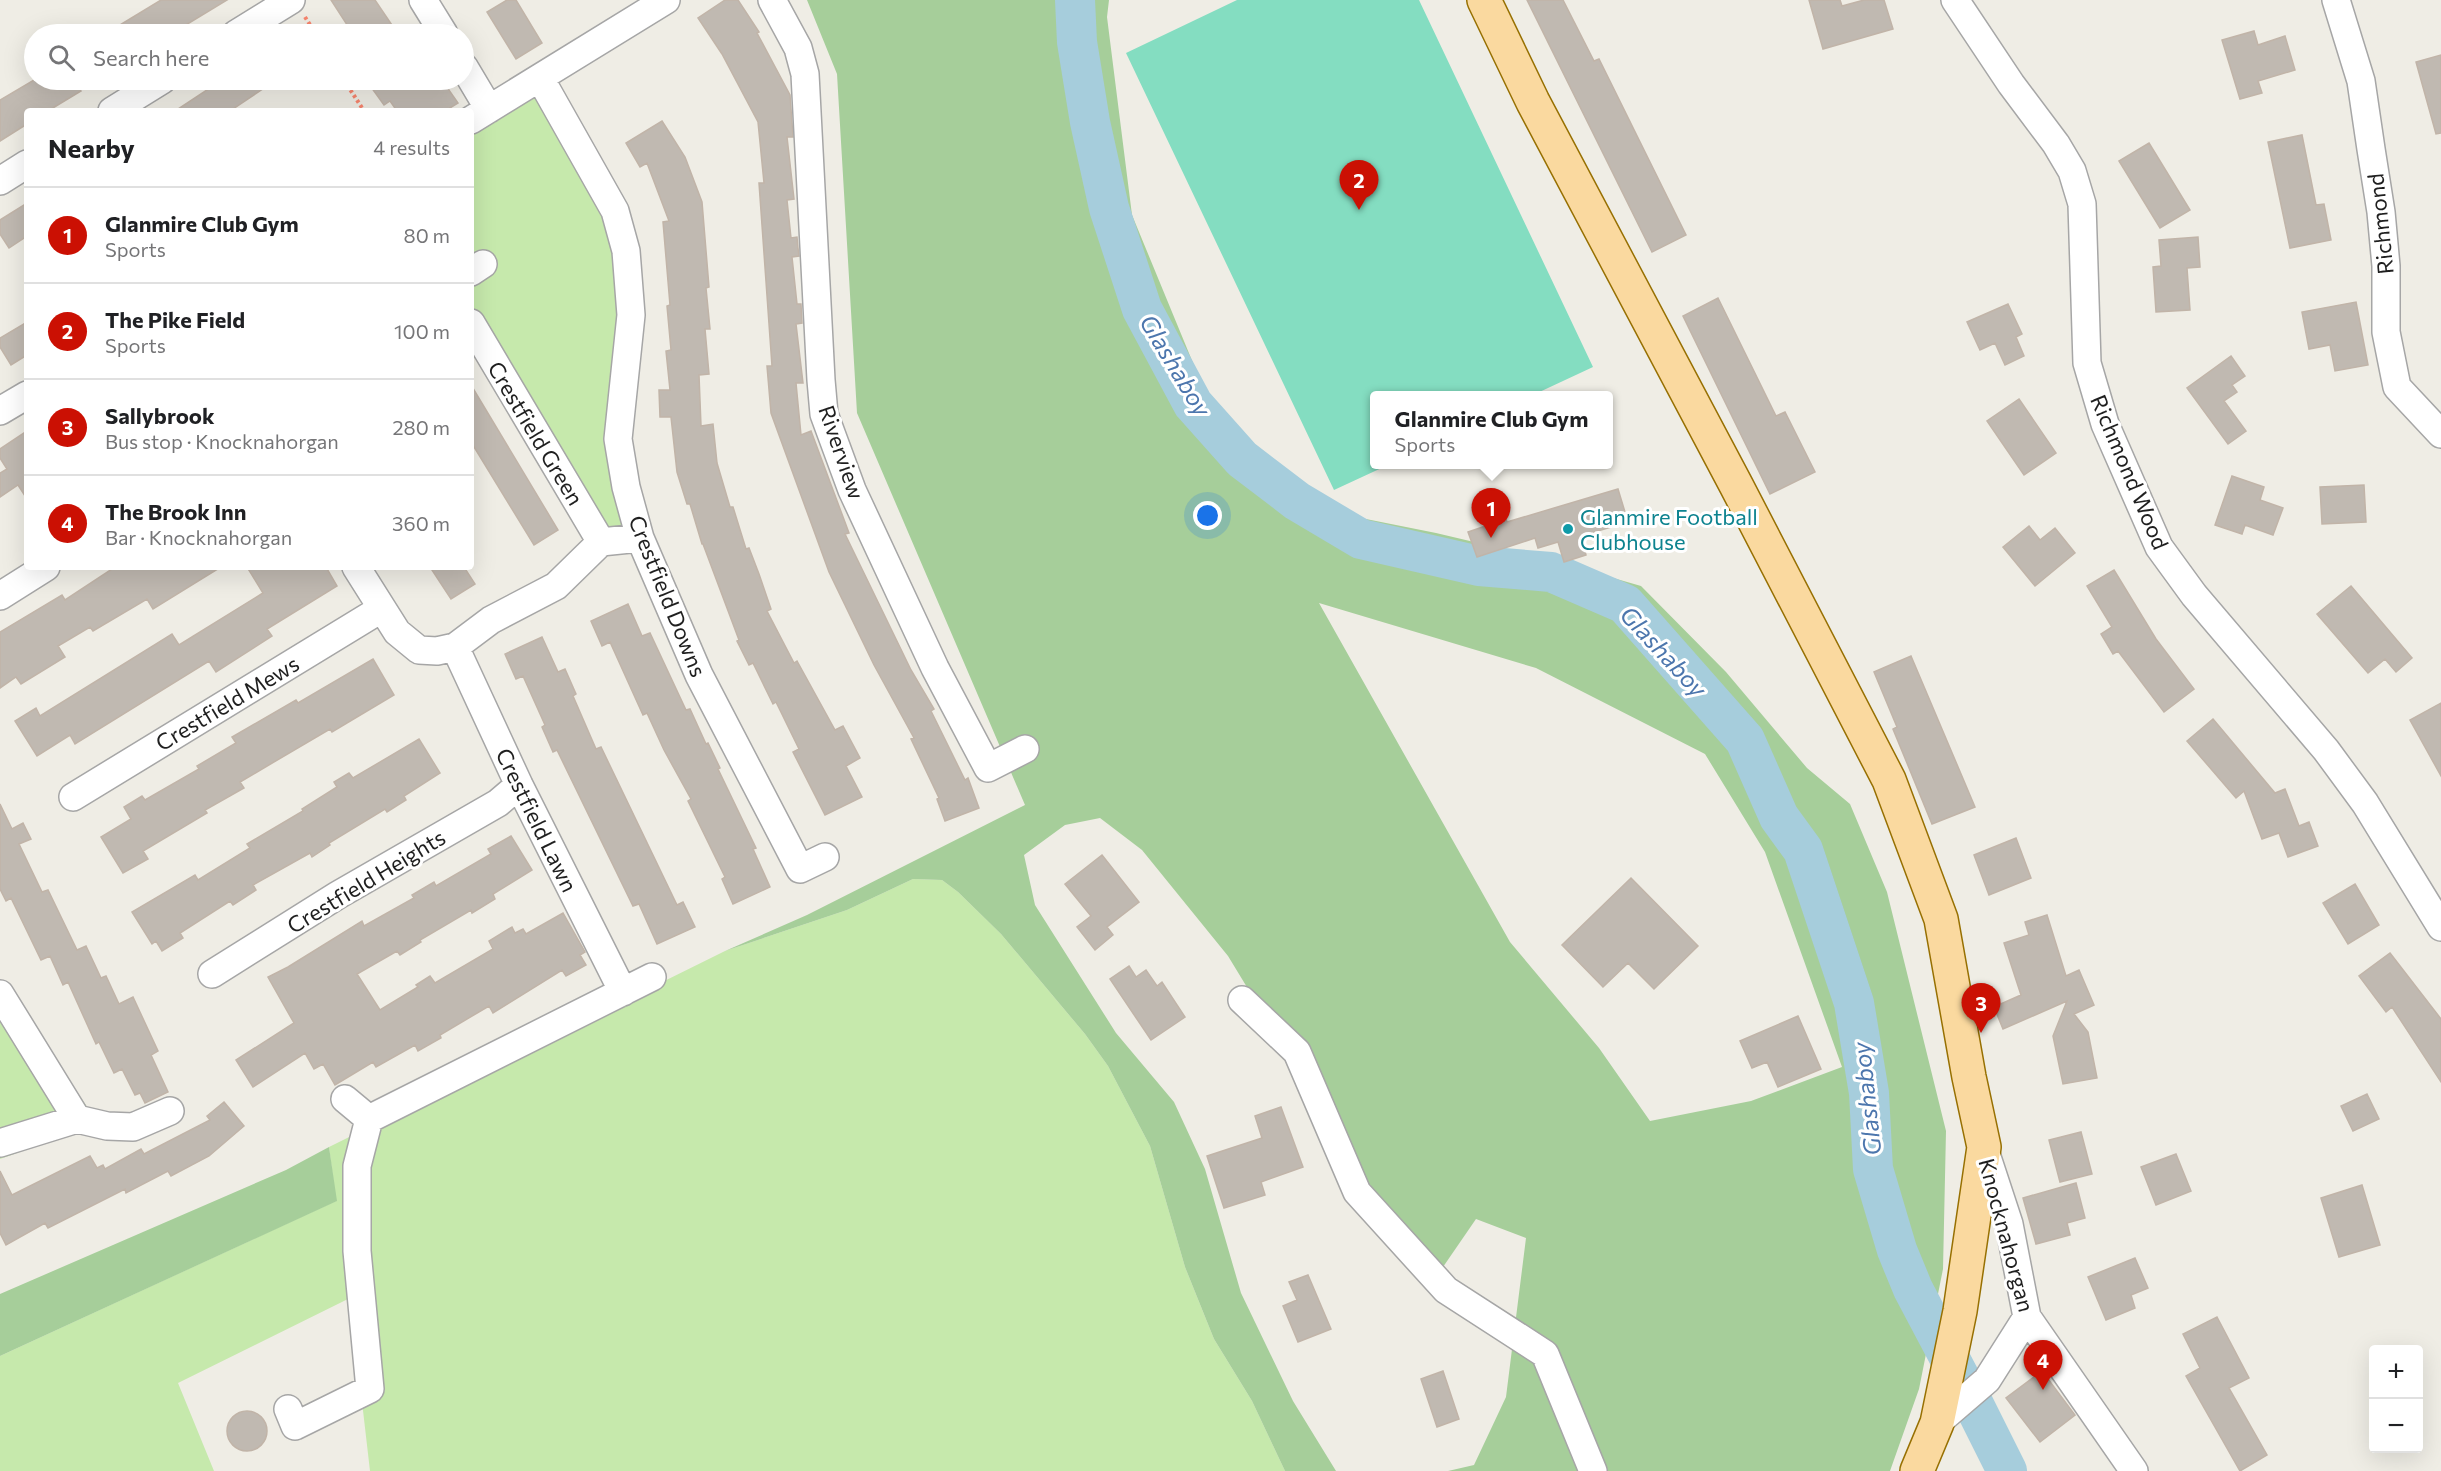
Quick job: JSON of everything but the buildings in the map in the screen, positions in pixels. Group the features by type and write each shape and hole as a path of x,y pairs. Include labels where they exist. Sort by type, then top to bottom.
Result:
{"main road":[{"path":"1484,0 1533,102 1742,496 1889,780 1941,919 1984,1147 1960,1311 1937,1423 1917,1471"}],"street":[{"path":"252,24 291,0"},
{"path":"423,0 438,24"},
{"path":"472,90 480,115 666,0"},
{"name":"Riverview","path":"772,0 798,48 805,74 824,414 852,490 935,668 988,768 1025,749"},
{"name":"Richmond Wood","path":"1955,0 2011,84 2056,144 2072,171 2082,204 2087,363 2105,424 2159,547 2194,595 2325,750 2357,792 2441,927"},
{"name":"Richmond","path":"2336,0 2361,81 2381,212 2386,266 2386,332 2397,387 2441,434"},
{"name":"Crestfield Downs","path":"540,78 615,211 626,251 631,315 618,439 626,487 640,538 699,675 800,869 825,857"},
{"path":"117,108 146,90"},
{"path":"0,180 24,166"},
{"name":"Crestfield Green","path":"474,328 601,542"},
{"path":"0,411 24,397"},
{"path":"358,570 397,632 419,650 437,651 455,647 491,620 556,586 601,542 640,538"},
{"path":"0,596 41,570"},
{"name":"Crestfield Mews","path":"73,797 381,609"},
{"name":"Crestfield Lawn","path":"455,647 519,785 623,992"},
{"name":"Crestfield Heights","path":"212,974 338,895 498,803 519,785"},
{"path":"288,1409 295,1426 370,1389 357,1251 357,1166 369,1119 652,977"},
{"path":"0,994 77,1119"},
{"path":"1242,1000 1297,1052 1357,1192 1446,1290 1545,1354 1593,1471"},
{"path":"345,1099 369,1119"},
{"path":"0,1143 77,1119 108,1126 133,1127 170,1111"},
{"name":"Knocknahorgan","path":"1984,1147 2009,1224 2027,1317 2134,1471"},
{"path":"1937,1423 1987,1380 2027,1317"}],"path":[{"path":"350,90 362,108"}],"green space":[{"path":"807,0 1109,0 1107,17 1132,215 1212,409 1273,469 1336,513 1436,533 1551,560 1641,586 1726,672 1807,768 1850,804 1887,892 1946,1131 1943,1269 1919,1389 1890,1471 1448,1471 1474,1465 1506,1397 1526,1238 1476,1219 1443,1267 1392,1252 1359,1212 1308,1113 1284,1048 1228,956 1142,850 1100,818 1065,825 1024,855 1035,905 1116,1033 1174,1102 1205,1169 1241,1293 1293,1401 1336,1471 1285,1471 1252,1401 1214,1339 1185,1267 1150,1146 1108,1066 1085,1034 1001,934 958,892 942,880 913,879 847,910 725,951 807,915 1025,805 857,413 837,74","holes":["1319,603 1536,668 1705,754 1765,852 1842,1067 1751,1101 1650,1121 1599,1048 1510,942"]},
{"path":"1237,0 1419,0 1593,367 1542,391 1370,391 1370,469 1379,469 1334,490 1126,53"},
{"path":"540,78 615,211 640,538 601,542 474,319 474,119"},
{"path":"913,879 942,880 958,892 1001,934 1085,1034 1108,1066 1150,1146 1185,1267 1214,1339 1252,1401 1285,1471 370,1471 350,1298 178,1383 214,1471 0,1471 0,1356 336,1201 329,1147 725,951 847,910"},
{"path":"0,981 99,1124 0,1159"},
{"path":"329,1147 337,1201 0,1356 0,1294 286,1170"}],"waterway":[{"name":"Glashaboy","path":"1075,0 1077,42 1090,122 1109,208 1142,309 1193,404 1242,459 1297,501 1361,539 1479,566 1551,572 1625,604 1745,740 1779,817 1803,850 1854,1003 1869,1093 1873,1169 1897,1250 1913,1289 2007,1471"}],"place":[{"name":"The Pike Field","path":"1359,210"},
{"name":"Glanmire Football Clubhouse","path":"1568,529"},
{"name":"Glanmire Club Gym","path":"1491,538"},
{"name":"Sallybrook","path":"1981,1033"},
{"name":"The Brook Inn","path":"2043,1390"}]}
